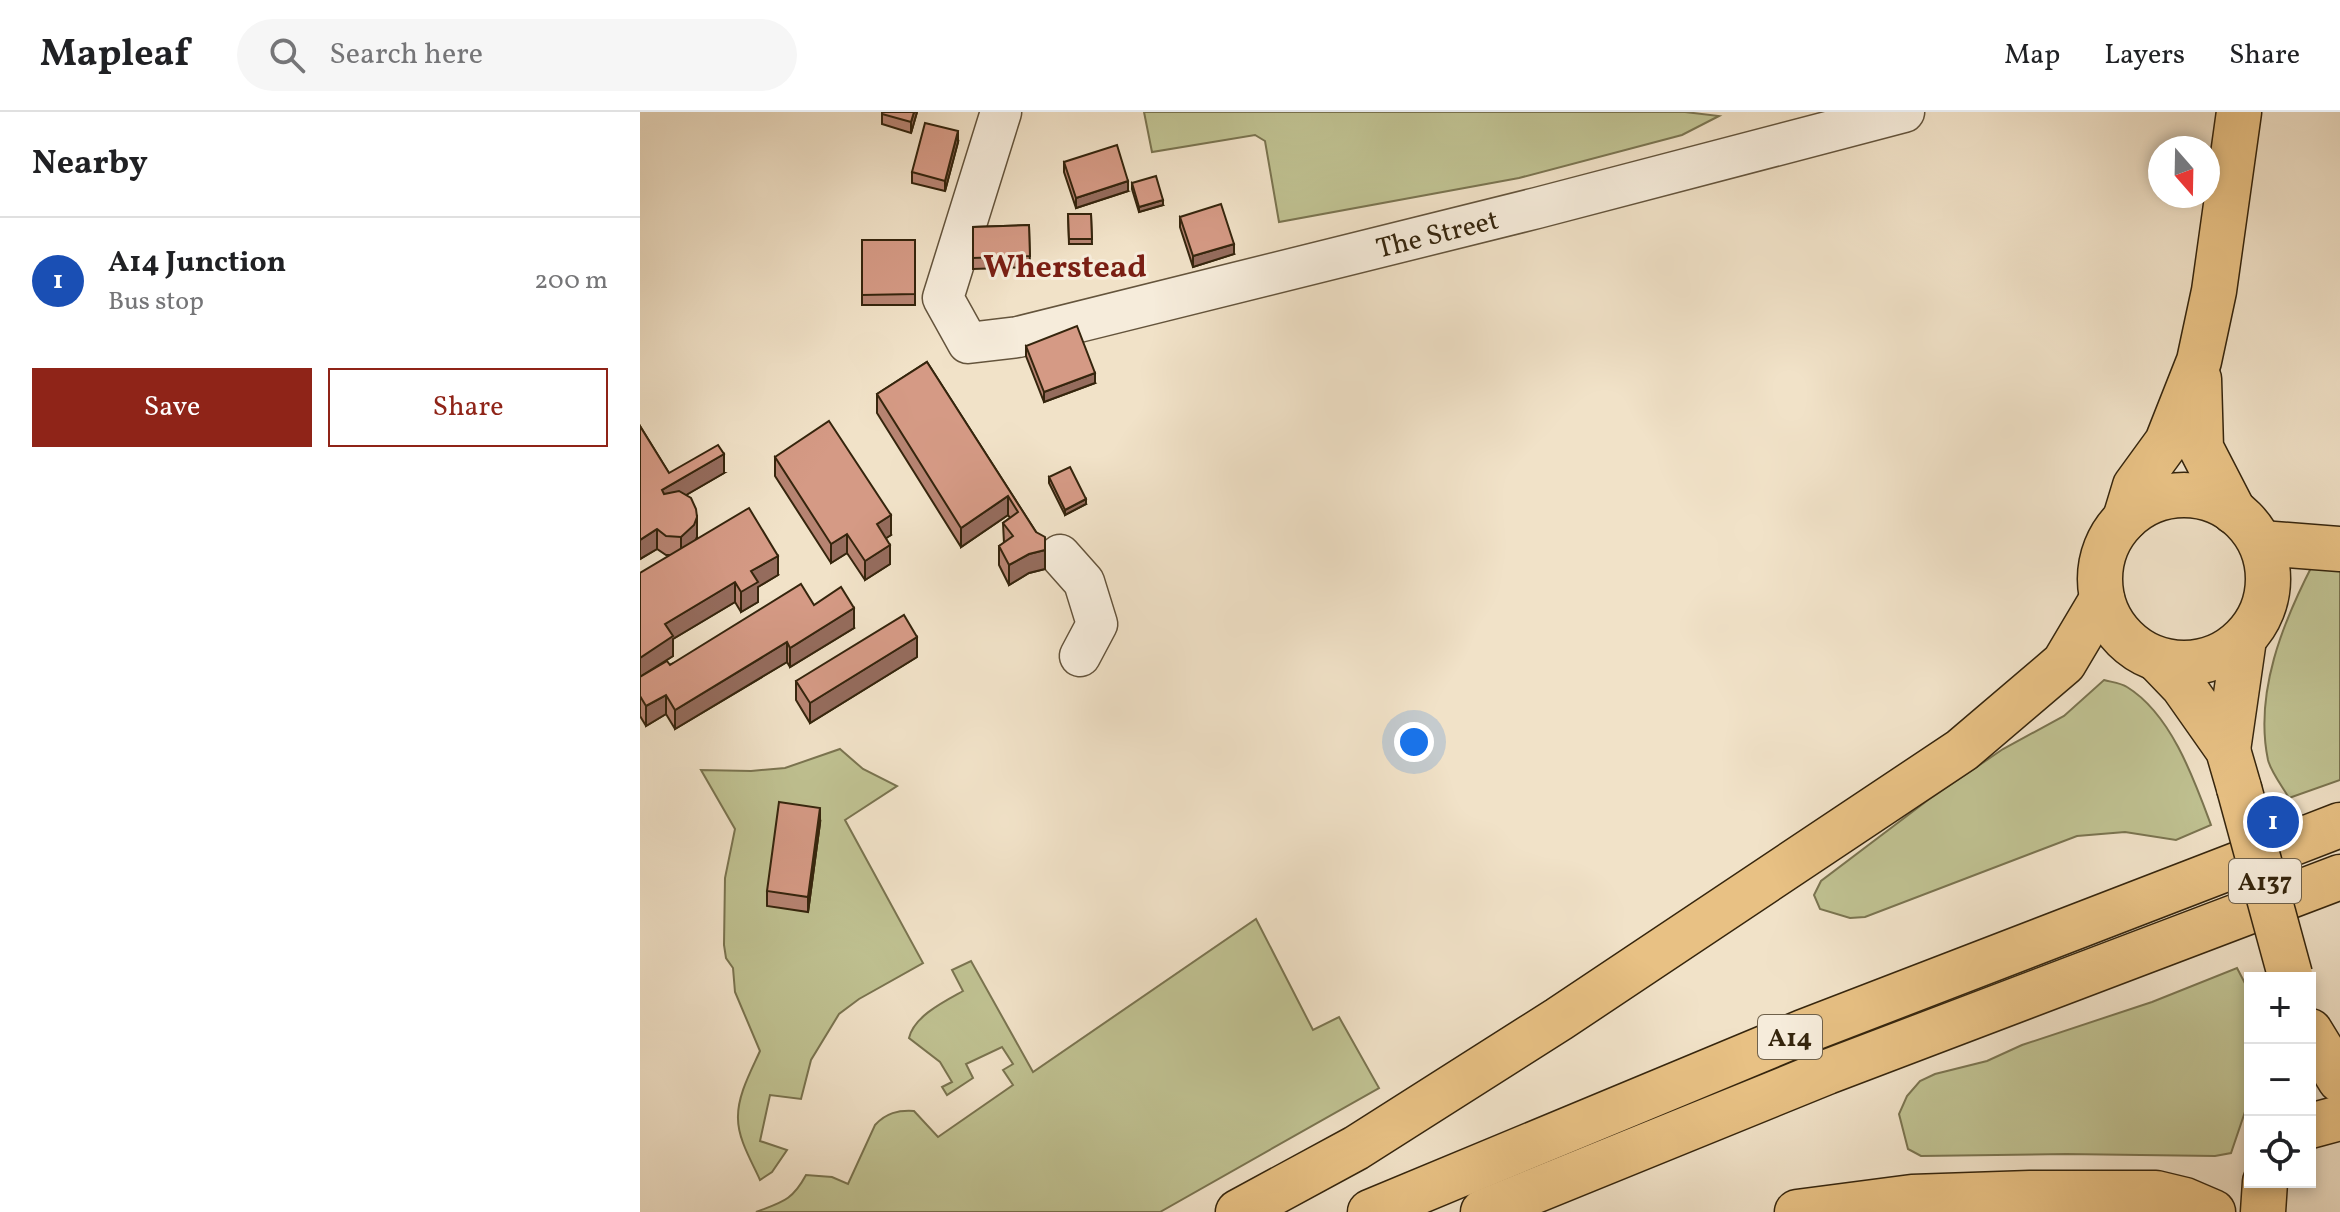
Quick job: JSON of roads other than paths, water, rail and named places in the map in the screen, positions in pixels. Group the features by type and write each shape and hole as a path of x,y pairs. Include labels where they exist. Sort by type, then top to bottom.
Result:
{"main road":[{"path":"2125,519 2135,486 2167,442 2199,361 2214,291 2239,112"},
{"path":"2199,361 2201,448 2248,527 2269,568 2268,595 2259,620 2244,639 2216,658 2188,664 2159,661 2133,647 2113,626 2102,599 2100,570 2108,542 2125,519 2147,503 2172,495 2199,495 2224,504 2248,527 2340,549"},
{"path":"1238,1212 1356,1148 1559,1019 1962,750 2064,663 2102,599"},
{"name":"A137","path":"2234,769 2244,639"},
{"name":"A137","path":"2159,661 2183,686 2234,769 2289,972"},
{"name":"A14","path":"1370,1212 1803,1032 2340,825"},
{"name":"A14","path":"1483,1212 1827,1072 2340,877"},
{"path":"2316,1041 2340,1080"},
{"path":"2316,1124 2340,1118"},
{"path":"2263,1212 2265,1188"},
{"path":"1797,1212 1912,1197 2156,1193 2185,1200 2213,1212"}],"street":[{"name":"The Street","path":"1001,112 943,298 968,343 1018,337 1537,208 1904,112"},
{"path":"1060,555 1084,582 1097,624 1080,656"}],"place":[{"name":"A14 Junction","path":"2273,822"}],"district":[{"name":"Wherstead","path":"1065,266"}]}
